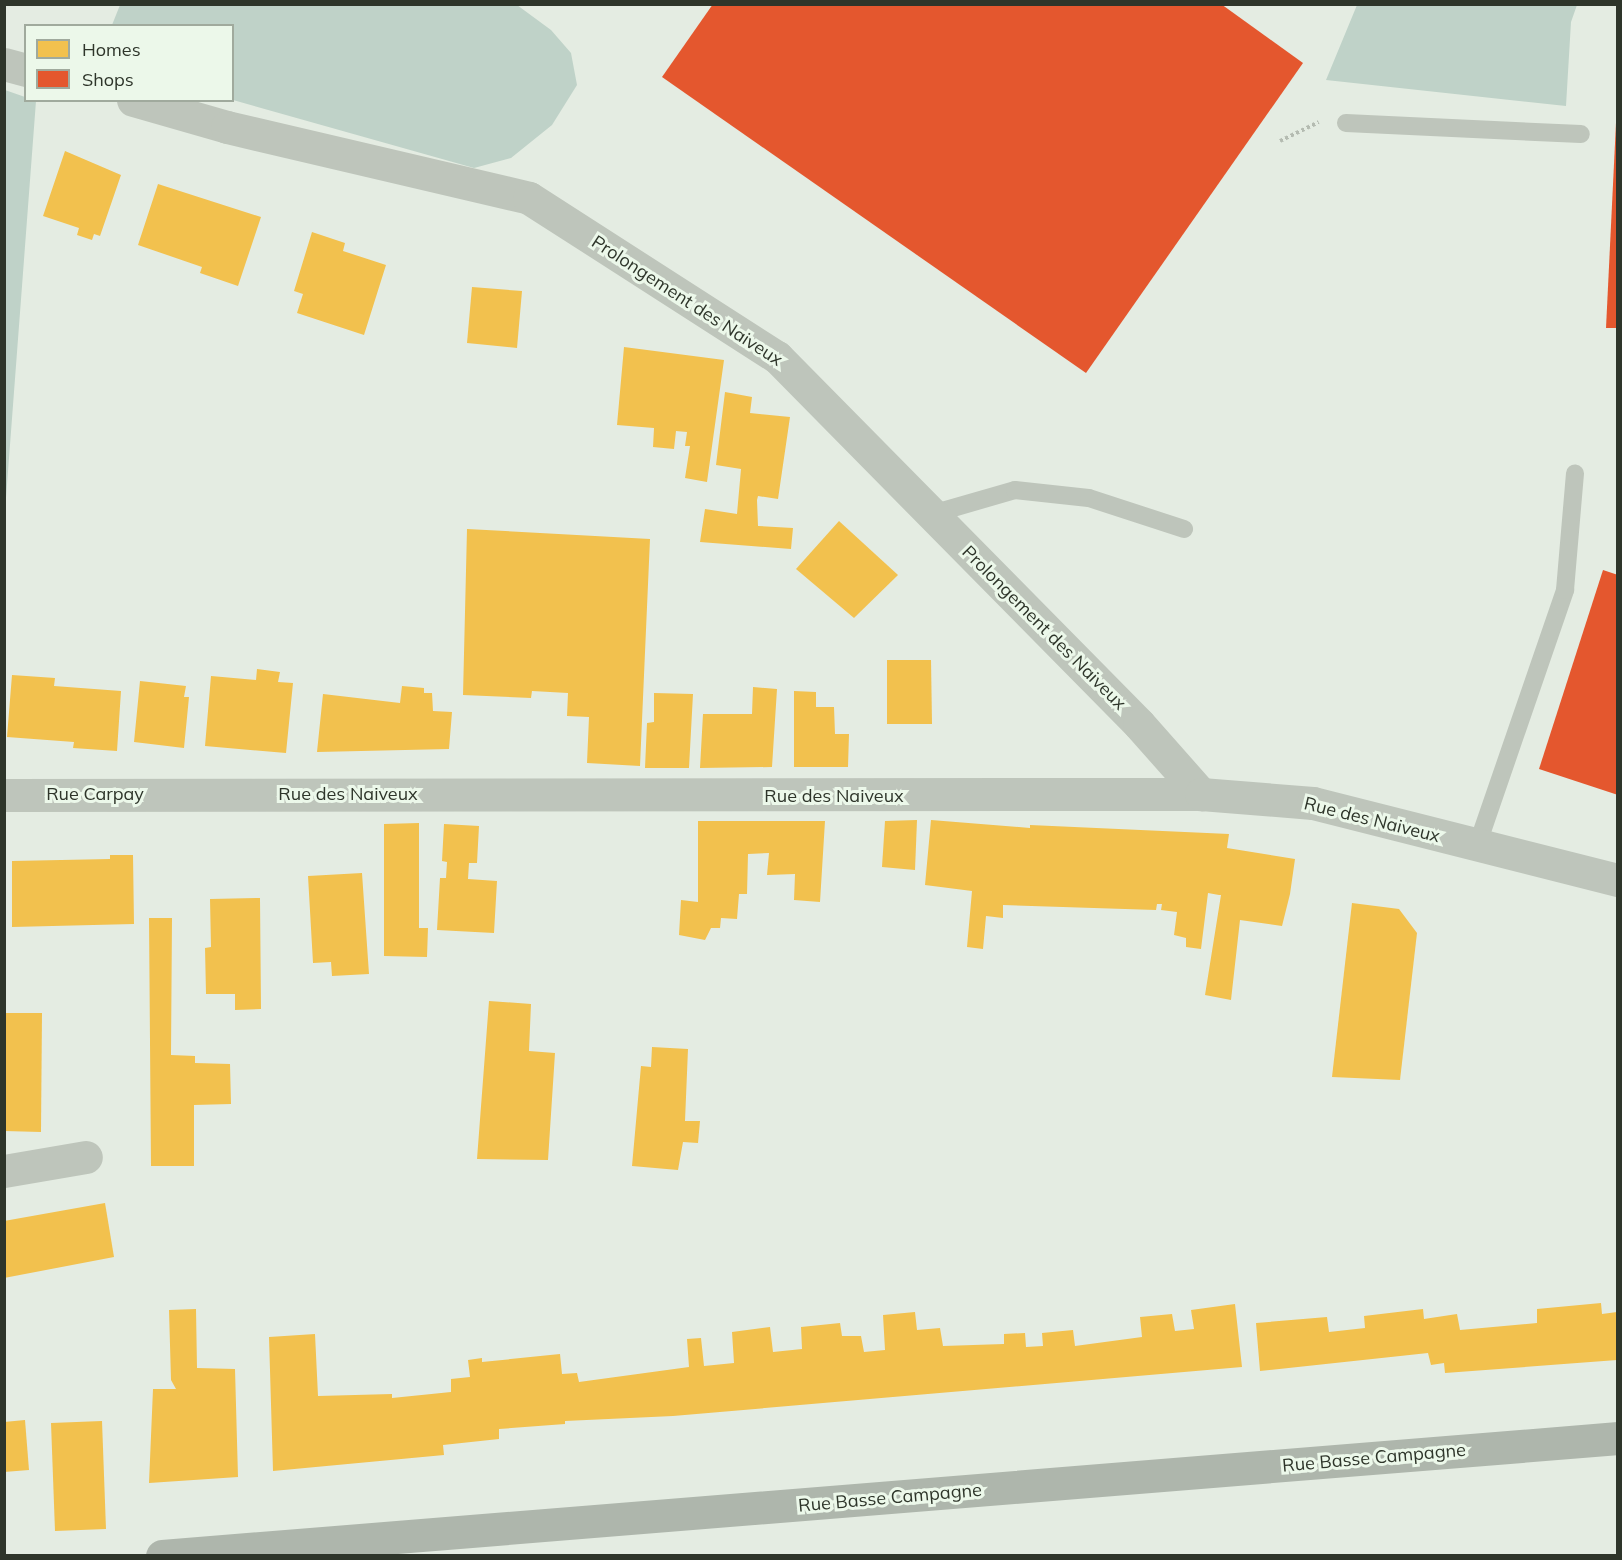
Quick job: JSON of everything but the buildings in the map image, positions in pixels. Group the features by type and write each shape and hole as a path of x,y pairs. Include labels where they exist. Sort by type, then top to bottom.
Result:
{"main road":[{"name":"Rue Basse Campagne","path":"162,1556 1617,1438"}],"street":[{"path":"4,64 24,69"},
{"name":"Prolongement des Naiveux","path":"140,102 227,127 529,198 777,357 1138,724 1201,794"},
{"name":"Rue des Naiveux","path":"186,794 1201,794 1313,803 1617,880"},
{"name":"Rue Carpay","path":"4,795 186,794"},
{"path":"4,1171 86,1157"}],"lane":[{"path":"1337,123 1581,134"},
{"path":"1477,846 1565,590 1575,473"},
{"path":"932,514 1015,490 1089,498 1184,529"}],"path":[{"path":"1280,141 1313,122 1337,123"}],"green space":[{"path":"120,5 517,5 551,30 571,53 577,85 552,125 511,158 474,168 234,100 234,24 112,24"},
{"path":"1357,5 1577,5 1571,22 1566,106 1326,80"},
{"path":"5,90 24,97 24,102 36,102 5,511"}]}
